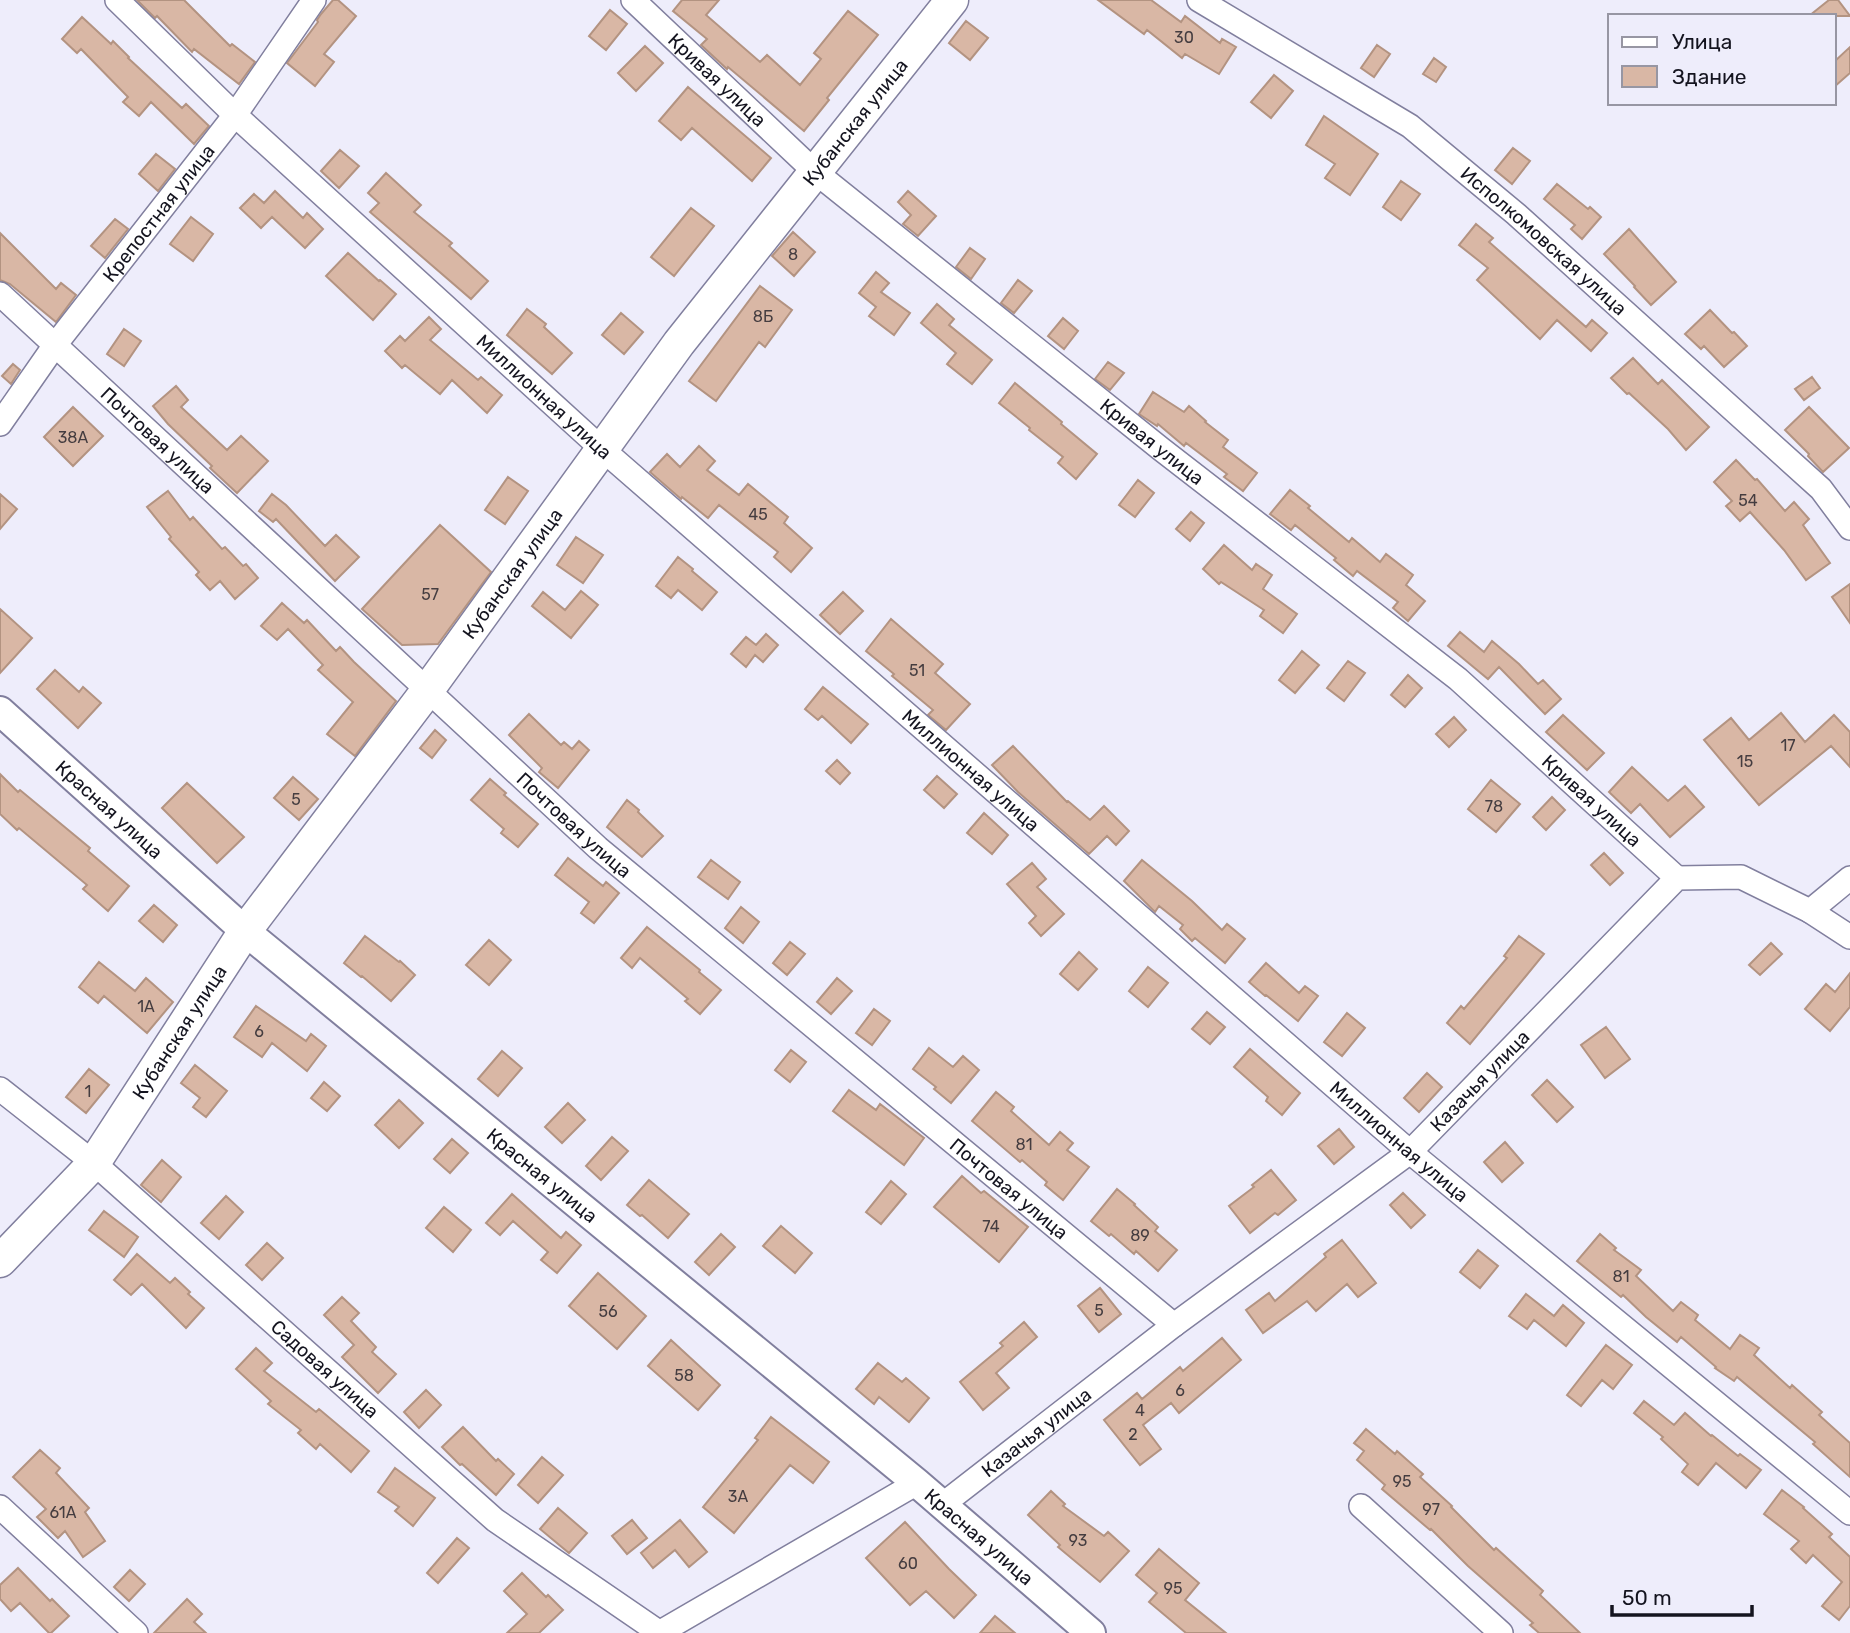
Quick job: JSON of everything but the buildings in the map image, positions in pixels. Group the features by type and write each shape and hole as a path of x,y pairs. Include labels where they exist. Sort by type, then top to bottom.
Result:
{"main road":[{"name":"Кубанская улица","path":"0,1261 94,1163 245,931 427,691 679,343 951,0"}],"street":[{"name":"Миллионная улица","path":"117,0 235,115 602,449 1410,1152 1850,1513"},
{"name":"Крепостная улица","path":"0,424 55,345 235,115 314,0"},
{"name":"Кривая улица","path":"633,0 814,171 1161,449 1458,679 1677,878"},
{"name":"Исполкомовская улица","path":"1199,0 1410,126 1516,214 1821,489 1850,528"},
{"name":"Почтовая улица","path":"0,294 609,857 1174,1325"},
{"name":"Красная улица","path":"0,710 245,931 917,1483 1091,1633"},
{"path":"1677,878 1741,877 1810,911 1850,937"},
{"name":"Казачья улица","path":"942,1505 1174,1325 1410,1152 1677,878"},
{"path":"1810,911 1850,878"},
{"name":"Садовая улица","path":"0,1090 94,1163 495,1520 659,1633"},
{"path":"659,1633 917,1483"},
{"path":"1361,1506 1501,1633"},
{"path":"0,1507 136,1633"}]}
